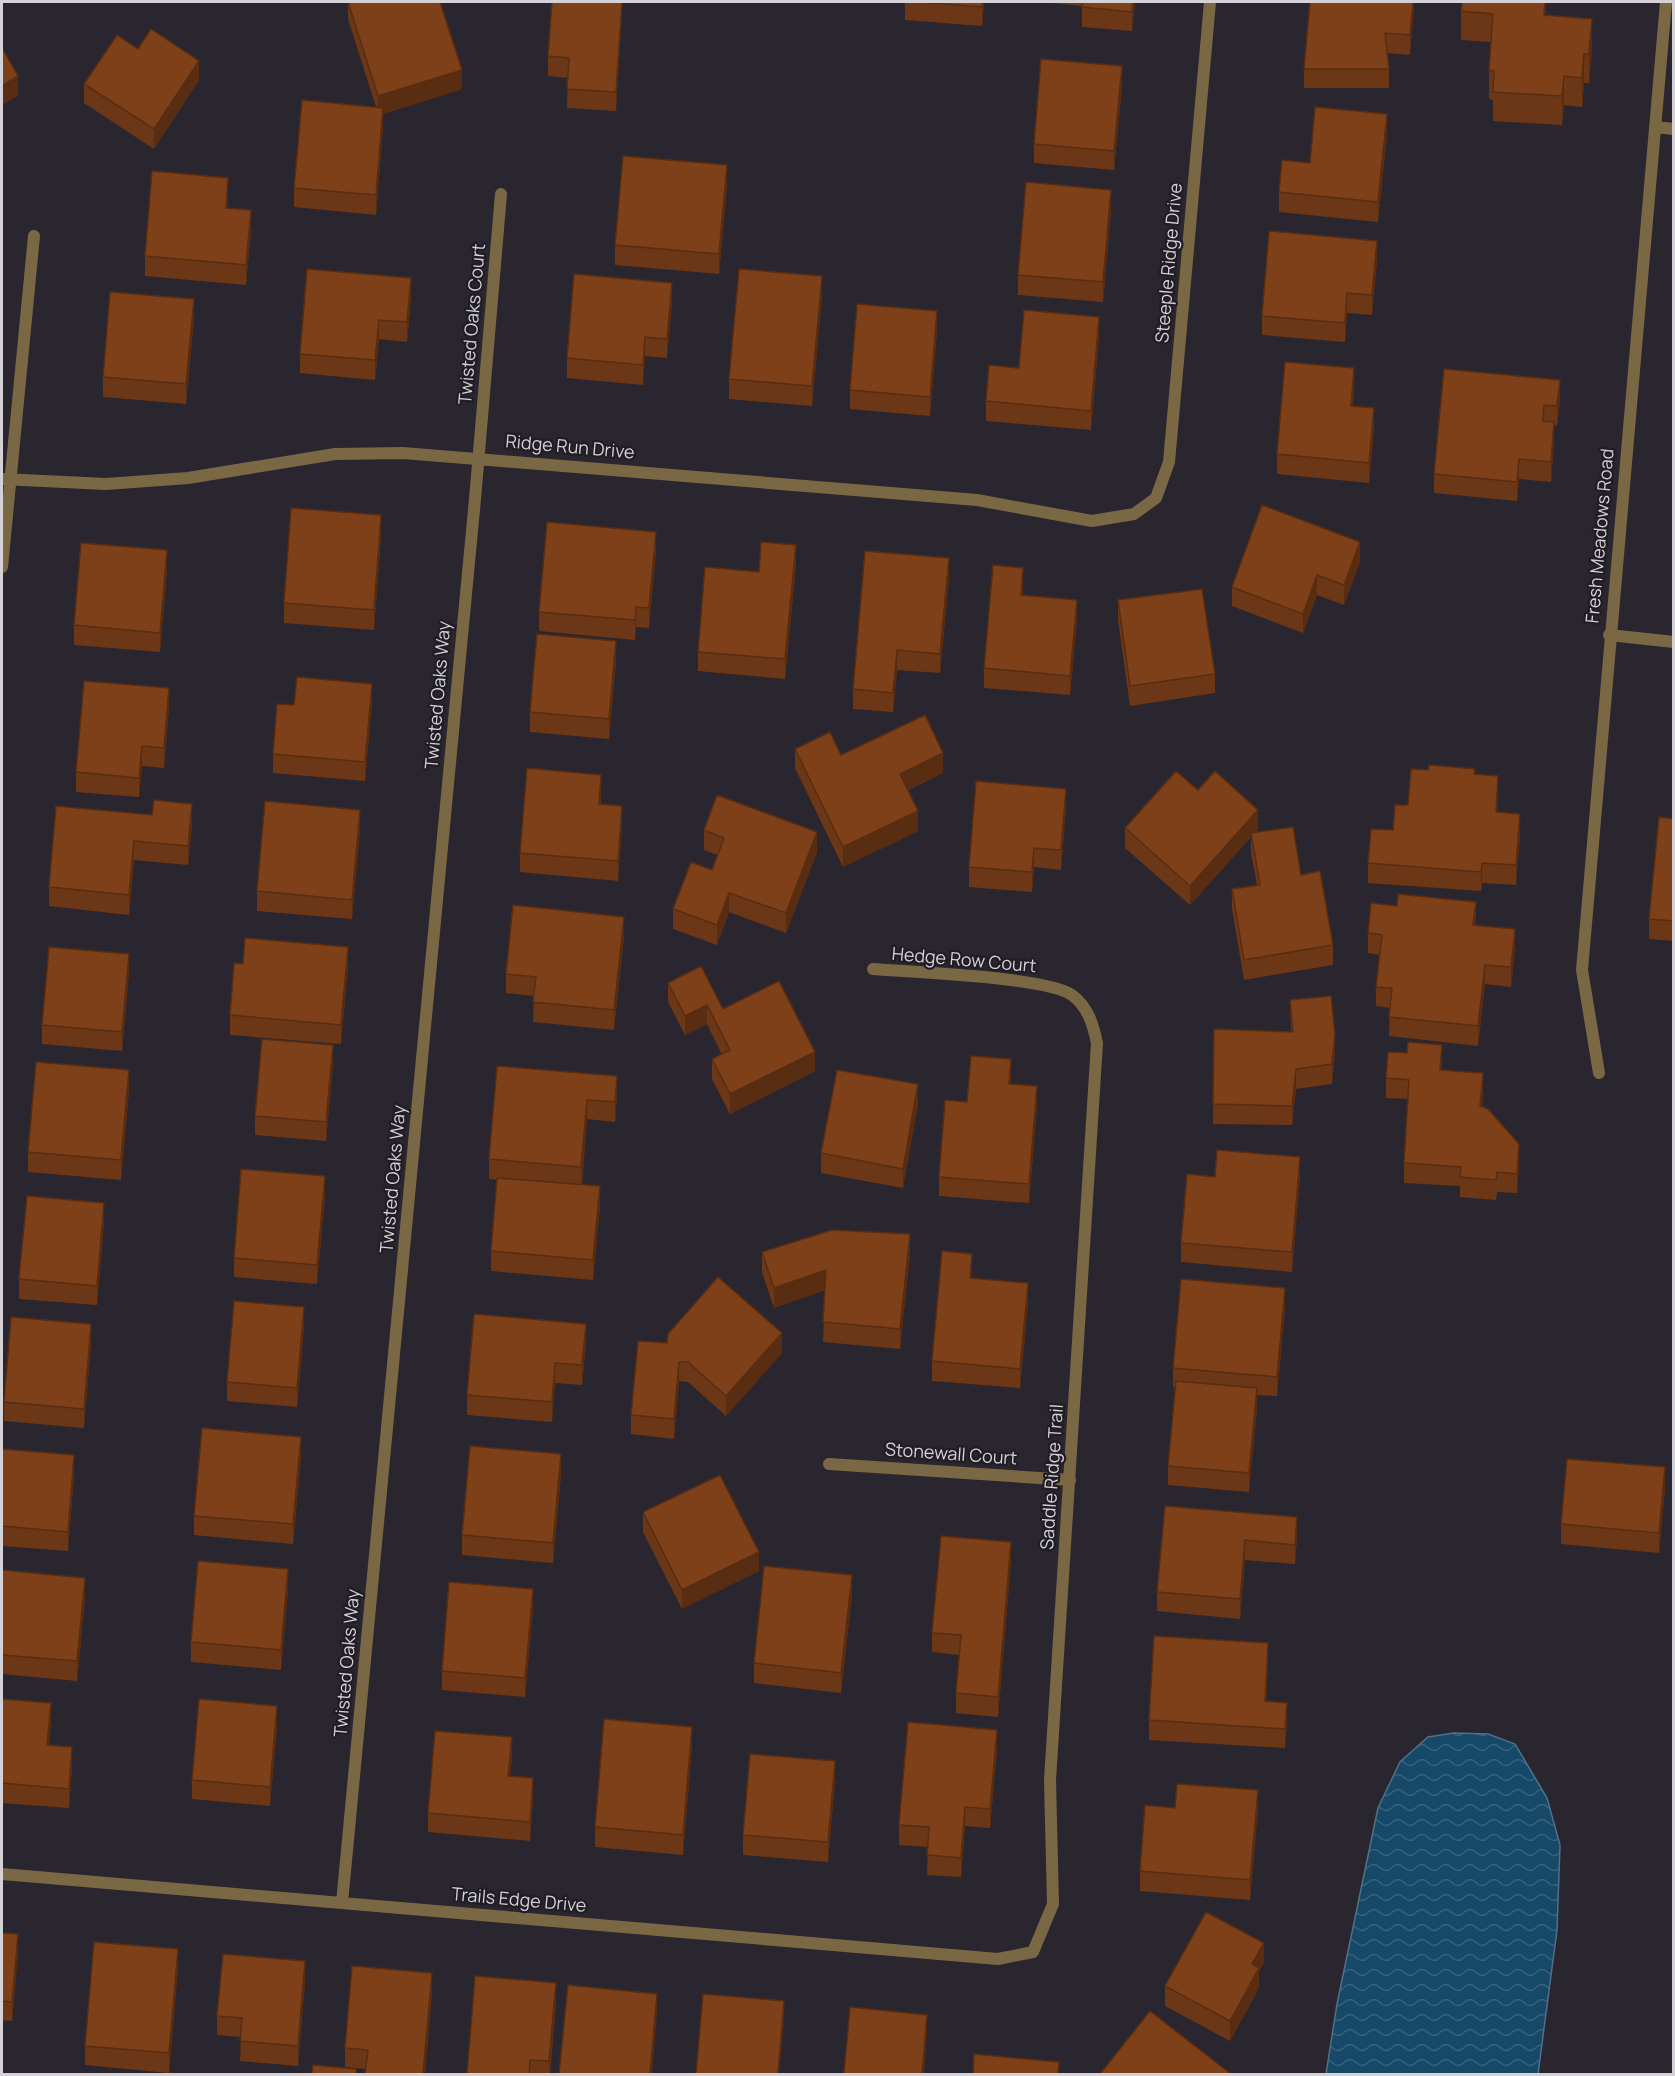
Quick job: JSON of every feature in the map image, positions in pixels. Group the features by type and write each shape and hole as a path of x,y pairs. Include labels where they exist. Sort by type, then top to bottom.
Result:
{"street":[{"name":"Steeple Ridge Drive","path":"1134,514 1156,498 1169,462 1210,2"},
{"name":"Fresh Meadows Road","path":"1599,1073 1582,970 1609,635 1666,2"},
{"path":"1655,127 1674,129"},
{"name":"Twisted Oaks Court","path":"479,458 501,194"},
{"path":"2,567 6,479 34,236"},
{"name":"Ridge Run Drive","path":"6,479 106,484 188,478 334,454 404,453 977,500 1092,521 1134,514"},
{"name":"Twisted Oaks Way","path":"342,1903 479,458"},
{"path":"1609,635 1674,642"},
{"name":"Hedge Row Court","path":"873,969 1038,984 1070,993 1082,1004"},
{"name":"Saddle Ridge Trail","path":"1033,1952 1053,1904 1050,1780 1096,1043 1093,1023 1082,1004"},
{"name":"Stonewall Court","path":"829,1464 1070,1480"},
{"name":"Trails Edge Drive","path":"2,1874 998,1959 1033,1952"}],"water":[{"path":"1454,1733 1488,1734 1515,1744 1547,1798 1560,1845 1557,1930 1538,2074 1326,2074 1337,2004 1378,1808 1400,1762 1428,1737"}],"building":[{"path":"348,2 440,2 462,70 378,96"},
{"path":"552,2 622,2 616,92 567,89 569,58 548,56"},
{"path":"921,2 983,2 982,7"},
{"path":"1083,2 1133,2 1132,12 1082,7"},
{"path":"1310,2 1413,2 1410,35 1385,33 1389,69 1304,69"},
{"path":"1462,2 1545,2 1544,15 1592,19 1589,54 1584,54 1582,78 1564,76 1562,96 1493,92 1494,71 1489,70 1493,14 1461,11"},
{"path":"151,29 199,61 154,129 84,84 117,35 138,49"},
{"path":"2,48 18,76 2,86"},
{"path":"1041,59 1122,66 1114,151 1034,144"},
{"path":"302,100 383,108 376,195 294,188"},
{"path":"1315,107 1387,114 1378,202 1279,192 1282,160 1310,163"},
{"path":"623,156 727,165 719,254 615,245"},
{"path":"152,171 228,178 226,208 251,210 246,265 145,256"},
{"path":"1026,182 1111,190 1103,282 1018,275"},
{"path":"1269,231 1377,241 1372,295 1347,293 1345,323 1262,316"},
{"path":"307,269 411,278 407,322 379,320 375,360 300,354"},
{"path":"739,269 822,276 812,386 729,379"},
{"path":"574,274 672,283 667,339 645,337 643,365 567,358"},
{"path":"110,292 194,299 186,384 103,377"},
{"path":"857,304 937,311 930,397 850,390"},
{"path":"1024,310 1099,317 1091,411 986,401 989,365 1019,368"},
{"path":"1285,362 1354,368 1351,406 1374,408 1369,463 1277,454"},
{"path":"1444,369 1560,380 1557,406 1544,405 1543,421 1554,422 1551,462 1519,459 1517,482 1434,474"},
{"path":"1262,505 1360,542 1344,585 1317,575 1303,614 1232,587"},
{"path":"291,508 381,515 374,610 284,603"},
{"path":"547,522 656,532 649,608 636,607 635,620 539,612"},
{"path":"761,542 796,545 785,659 698,652 705,567 759,572"},
{"path":"81,543 167,550 160,633 74,625"},
{"path":"865,551 949,558 940,654 897,650 893,693 853,689"},
{"path":"993,565 1023,568 1021,595 1077,600 1070,676 984,668"},
{"path":"1202,589 1215,674 1130,686 1118,600"},
{"path":"537,634 616,641 609,719 530,712"},
{"path":"297,677 372,684 365,762 273,754 277,704 294,705"},
{"path":"84,681 169,688 164,748 142,746 139,778 76,772"},
{"path":"925,715 943,753 900,774 918,811 843,847 795,749 830,732 841,755"},
{"path":"1429,765 1475,769 1474,774 1498,776 1496,812 1520,814 1516,865 1482,863 1481,872 1368,863 1371,829 1393,830 1395,805 1408,805 1411,769 1428,770"},
{"path":"527,768 601,775 599,804 622,806 618,861 520,853"},
{"path":"1176,771 1198,790 1215,771 1258,810 1190,886 1125,828"},
{"path":"976,781 1066,789 1061,850 1034,848 1032,872 969,867"},
{"path":"717,795 817,832 786,913 729,893 717,925 673,909 691,862 712,870 724,838 704,830"},
{"path":"154,800 192,804 188,846 134,841 129,895 49,887 56,806 152,815"},
{"path":"265,801 360,810 352,900 257,891"},
{"path":"1659,817 1674,819 1674,921 1649,919"},
{"path":"1293,827 1301,875 1320,871 1333,945 1244,960 1232,889 1260,885 1251,833"},
{"path":"1398,894 1476,902 1473,925 1515,929 1511,967 1485,965 1478,1026 1389,1017 1392,988 1376,987 1382,935 1368,933 1371,903 1397,906"},
{"path":"513,905 624,917 614,1010 533,1002 536,977 506,974"},
{"path":"245,938 348,947 341,1025 230,1015 234,963 243,964"},
{"path":"49,947 129,954 122,1032 42,1025"},
{"path":"701,966 723,1009 779,981 815,1052 730,1094 712,1059 730,1050 707,1005 685,1016 668,983"},
{"path":"1331,996 1335,1034 1332,1064 1296,1069 1292,1106 1213,1104 1214,1029 1293,1032 1290,1000"},
{"path":"262,1039 333,1045 326,1122 255,1116"},
{"path":"1408,1042 1442,1045 1440,1070 1483,1073 1480,1106 1488,1109 1519,1144 1517,1174 1497,1172 1496,1180 1460,1177 1461,1167 1404,1163 1409,1080 1386,1078 1388,1052 1407,1053"},
{"path":"971,1056 1011,1059 1009,1084 1037,1086 1029,1184 939,1177 945,1100 967,1102"},
{"path":"36,1062 129,1070 121,1160 28,1152"},
{"path":"497,1066 617,1076 615,1102 587,1100 581,1167 489,1159"},
{"path":"837,1070 918,1084 903,1169 821,1153"},
{"path":"1217,1150 1300,1157 1292,1252 1181,1243 1187,1174 1215,1177"},
{"path":"241,1169 325,1176 317,1265 234,1258"},
{"path":"497,1178 600,1186 593,1260 491,1251"},
{"path":"27,1196 104,1203 97,1286 19,1279"},
{"path":"832,1230 910,1234 900,1329 823,1322 826,1270 774,1288 762,1252"},
{"path":"942,1251 972,1254 970,1278 1028,1283 1020,1369 932,1361"},
{"path":"718,1277 782,1333 726,1396 688,1362 679,1362 674,1419 631,1415 638,1341 667,1343 668,1334"},
{"path":"1181,1279 1285,1288 1277,1377 1173,1368"},
{"path":"234,1301 304,1307 297,1388 227,1382"},
{"path":"474,1314 586,1324 582,1365 555,1363 552,1402 467,1395"},
{"path":"11,1317 91,1324 84,1409 4,1402"},
{"path":"1176,1381 1257,1388 1249,1473 1168,1466"},
{"path":"202,1428 301,1437 293,1524 194,1516"},
{"path":"470,1446 561,1454 553,1543 462,1535"},
{"path":"2,1449 74,1455 68,1532 2,1526"},
{"path":"1567,1459 1665,1467 1659,1533 1561,1524"},
{"path":"720,1475 759,1552 682,1590 643,1512"},
{"path":"1165,1506 1297,1517 1295,1545 1245,1540 1240,1599 1157,1592"},
{"path":"941,1536 1011,1542 998,1697 956,1693 961,1635 932,1633"},
{"path":"198,1561 288,1569 281,1650 191,1642"},
{"path":"764,1566 852,1575 841,1673 754,1663"},
{"path":"2,1570 85,1578 77,1661 2,1655"},
{"path":"449,1582 533,1589 525,1678 442,1671"},
{"path":"1154,1636 1268,1643 1265,1701 1287,1703 1285,1729 1149,1720"},
{"path":"2,1699 51,1703 47,1745 72,1747 69,1789 2,1783"},
{"path":"199,1699 277,1706 270,1787 192,1780"},
{"path":"604,1719 692,1727 683,1835 595,1827"},
{"path":"908,1722 997,1730 990,1809 965,1807 961,1858 927,1855 929,1827 899,1825"},
{"path":"435,1731 512,1737 508,1776 533,1778 530,1822 428,1813"},
{"path":"750,1754 835,1761 828,1842 743,1835"},
{"path":"1177,1784 1258,1790 1250,1880 1140,1871 1145,1805 1175,1808"},
{"path":"1206,1912 1264,1943 1252,1964 1259,1968 1230,2021 1165,1986"},
{"path":"2,1933 18,1934 12,2002 2,2001"},
{"path":"94,1942 178,1949 169,2053 85,2046"},
{"path":"223,1954 305,1961 298,2046 240,2041 242,2018 217,2016"},
{"path":"352,1966 432,1973 423,2074 365,2074 368,2050 345,2048"},
{"path":"475,1976 556,1983 549,2061 530,2060 529,2074 467,2074"},
{"path":"568,1985 657,1994 650,2074 559,2074"},
{"path":"703,1994 784,2001 778,2074 696,2074"},
{"path":"850,2007 927,2015 922,2074 844,2074"},
{"path":"1150,2011 1231,2074 1100,2074"},
{"path":"974,2054 1059,2062 1058,2074 973,2074"},
{"path":"313,2065 356,2069 356,2074 312,2074"}]}
